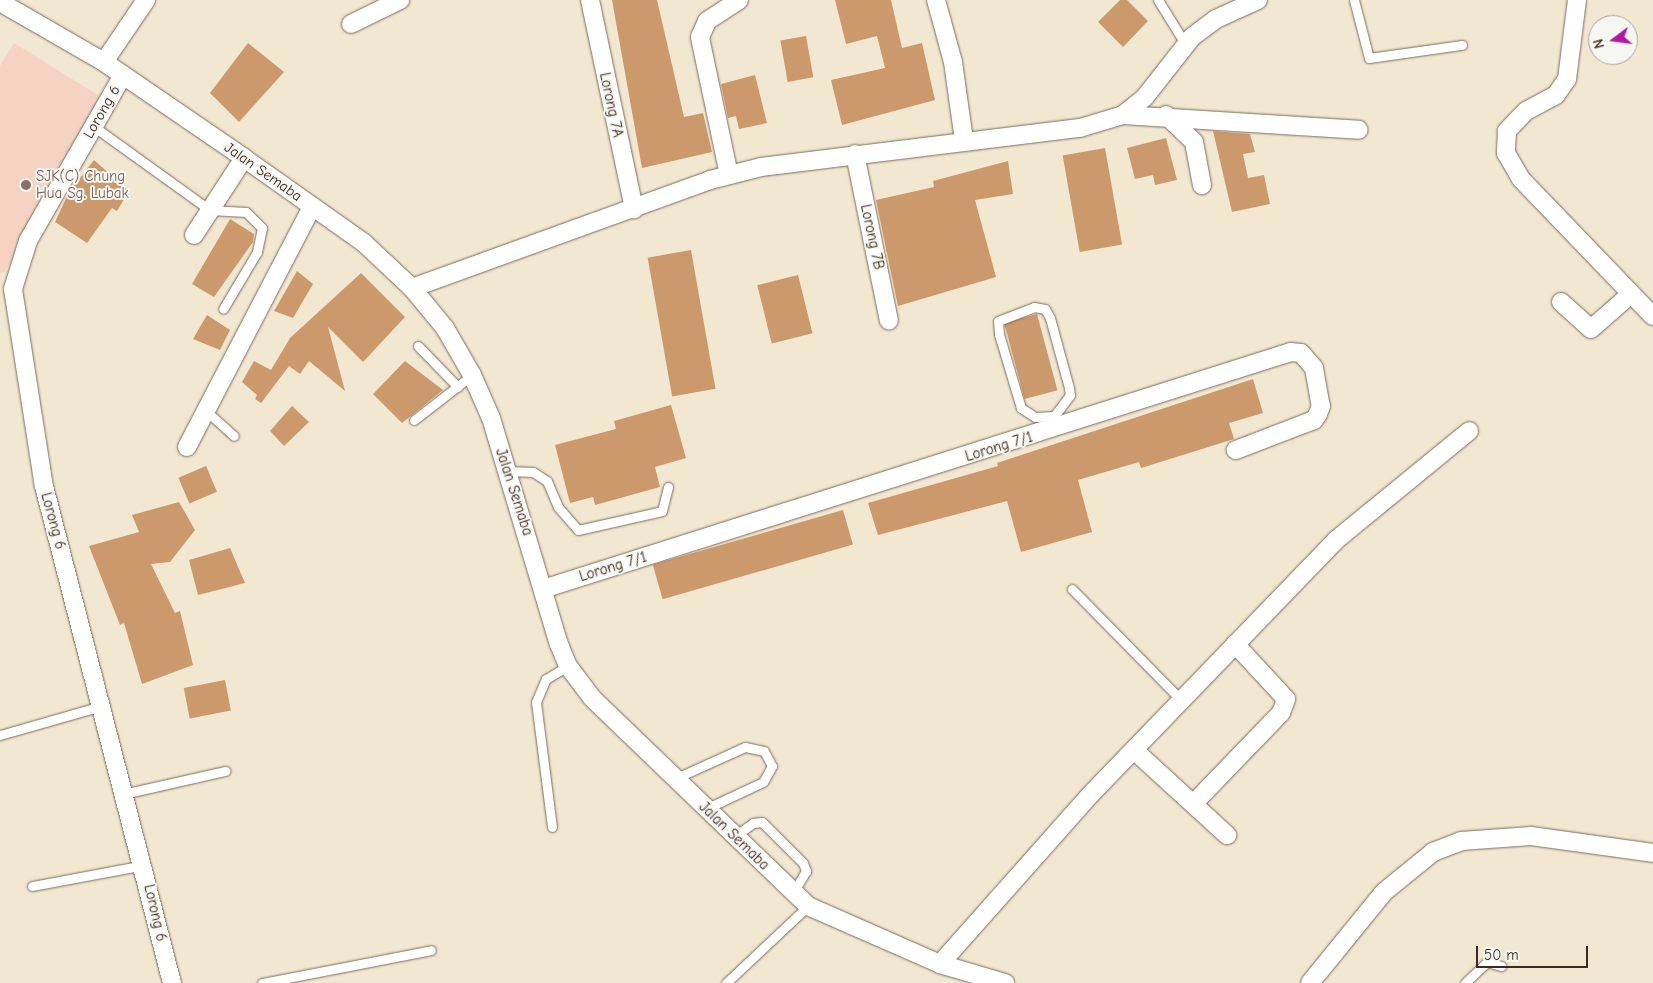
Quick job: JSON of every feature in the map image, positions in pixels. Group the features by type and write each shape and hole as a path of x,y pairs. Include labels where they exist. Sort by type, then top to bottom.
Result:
{"street":[{"path":"104,62 146,0"},
{"path":"351,24 400,0"},
{"name":"Lorong 7A","path":"590,0 634,209"},
{"path":"729,175 700,37 707,21 739,0"},
{"path":"936,0 953,62 964,140"},
{"path":"1123,115 1145,97 1186,45 1216,19 1258,0"},
{"path":"1577,0 1567,79 1556,95 1526,111 1507,131 1506,153 1521,179 1653,316"},
{"name":"Jalan Semaba","path":"0,2 104,62 244,158 364,244 412,288 445,328 472,375 507,471 546,588 568,666 592,698 674,779 808,906 965,976 1005,983"},
{"name":"Lorong 6","path":"123,75 28,241 6,289 44,486 123,794 144,865 172,983"},
{"path":"412,288 729,175 855,154 1080,128 1123,115 1166,115 1359,130"},
{"path":"1166,115 1194,142 1202,186"},
{"name":"Lorong 7B","path":"855,154 889,321"},
{"path":"194,235 244,158"},
{"path":"187,447 204,409 312,207"},
{"path":"1561,302 1591,329 1631,294"},
{"name":"Lorong 7/1","path":"546,588 1055,423 1291,352 1308,358 1321,406 1314,420 1236,450"},
{"path":"940,964 1091,794 1183,703 1235,644 1361,517 1469,431"},
{"path":"1194,803 1281,713 1286,699 1235,644"},
{"path":"1136,751 1227,835"},
{"path":"1310,983 1384,892 1434,852 1461,841 1531,836 1653,853"}],"lane":[{"path":"1158,0 1186,45"},
{"path":"1354,0 1369,58 1462,45"},
{"path":"93,126 210,210 246,212 262,228 257,252 223,310"},
{"path":"1034,307 1045,309 1050,318 1070,395 1055,423 1035,417 1021,408 999,334 998,321 1006,315 1034,307"},
{"path":"418,346 458,386"},
{"path":"414,420 472,375"},
{"path":"204,409 234,436"},
{"path":"507,471 533,472 547,481 558,507 578,530 662,510 668,487"},
{"path":"1072,589 1183,703"},
{"path":"552,827 536,702 546,679 568,666"},
{"path":"0,735 101,706"},
{"path":"674,779 745,746 764,751 772,766 764,782 706,808"},
{"path":"123,794 225,771"},
{"path":"735,836 753,823 762,822 803,863 806,871 794,893"},
{"path":"32,886 144,865"},
{"path":"726,983 808,906"},
{"path":"262,983 431,950"},
{"path":"1465,983 1486,962 1501,966"}],"shaded area":[{"name":"SJK(C) Chung Hua Sg. Lubak","path":"14,43 101,97 5,272 0,273 0,66"}],"building":[{"path":"612,0 657,0 684,117 703,113 712,152 642,168"},
{"path":"835,0 891,0 902,48 922,43 935,100 842,125 831,80 885,68 877,36 846,44"},
{"path":"1120,0 1127,0 1148,21 1123,47 1098,22"},
{"path":"806,36 813,77 788,82 780,41"},
{"path":"248,43 284,72 239,122 210,93"},
{"path":"755,75 767,123 739,129 736,116 728,118 721,84"},
{"path":"1213,131 1250,134 1255,152 1243,154 1248,178 1264,175 1270,204 1232,212"},
{"path":"1166,138 1177,180 1155,185 1153,175 1135,179 1127,148"},
{"path":"1105,148 1122,245 1080,252 1063,155"},
{"path":"94,160 129,191 117,211 112,208 87,243 55,222 69,192"},
{"path":"1008,161 1013,194 975,200 996,277 898,306 876,200 934,187 933,181"},
{"path":"230,219 254,234 253,242 214,297 192,284"},
{"path":"691,250 715,389 672,396 648,258"},
{"path":"297,271 313,284 293,318 274,311"},
{"path":"361,273 405,317 363,362 328,327 345,391 309,361 300,374 289,366 261,403 255,399 257,395 242,382 254,361 271,370 290,338"},
{"path":"798,275 813,333 772,343 757,285"},
{"path":"1037,314 1057,390 1025,399 1004,323"},
{"path":"207,315 230,330 220,350 193,339"},
{"path":"405,361 443,390 402,423 373,394"},
{"path":"1253,379 1263,413 1229,423 1234,439 1141,468 1139,462 1078,480 1092,532 1021,552 1007,501 878,535 868,503 998,466 997,463"},
{"path":"671,405 686,458 655,467 660,487 595,505 593,497 570,503 555,445 616,429 614,421"},
{"path":"292,406 309,422 284,446 270,431"},
{"path":"206,466 217,492 189,503 178,478"},
{"path":"179,502 195,530 170,562 151,564 175,613 180,611 193,665 142,684 124,623 120,625 89,546 139,532 132,515"},
{"path":"843,510 853,545 663,599 653,565"},
{"path":"230,548 245,583 198,595 189,560"},
{"path":"225,680 231,710 190,718 184,688"}],"place":[{"name":"SJK(C) Chung Hua Sg. Lubak","path":"26,185"}]}
